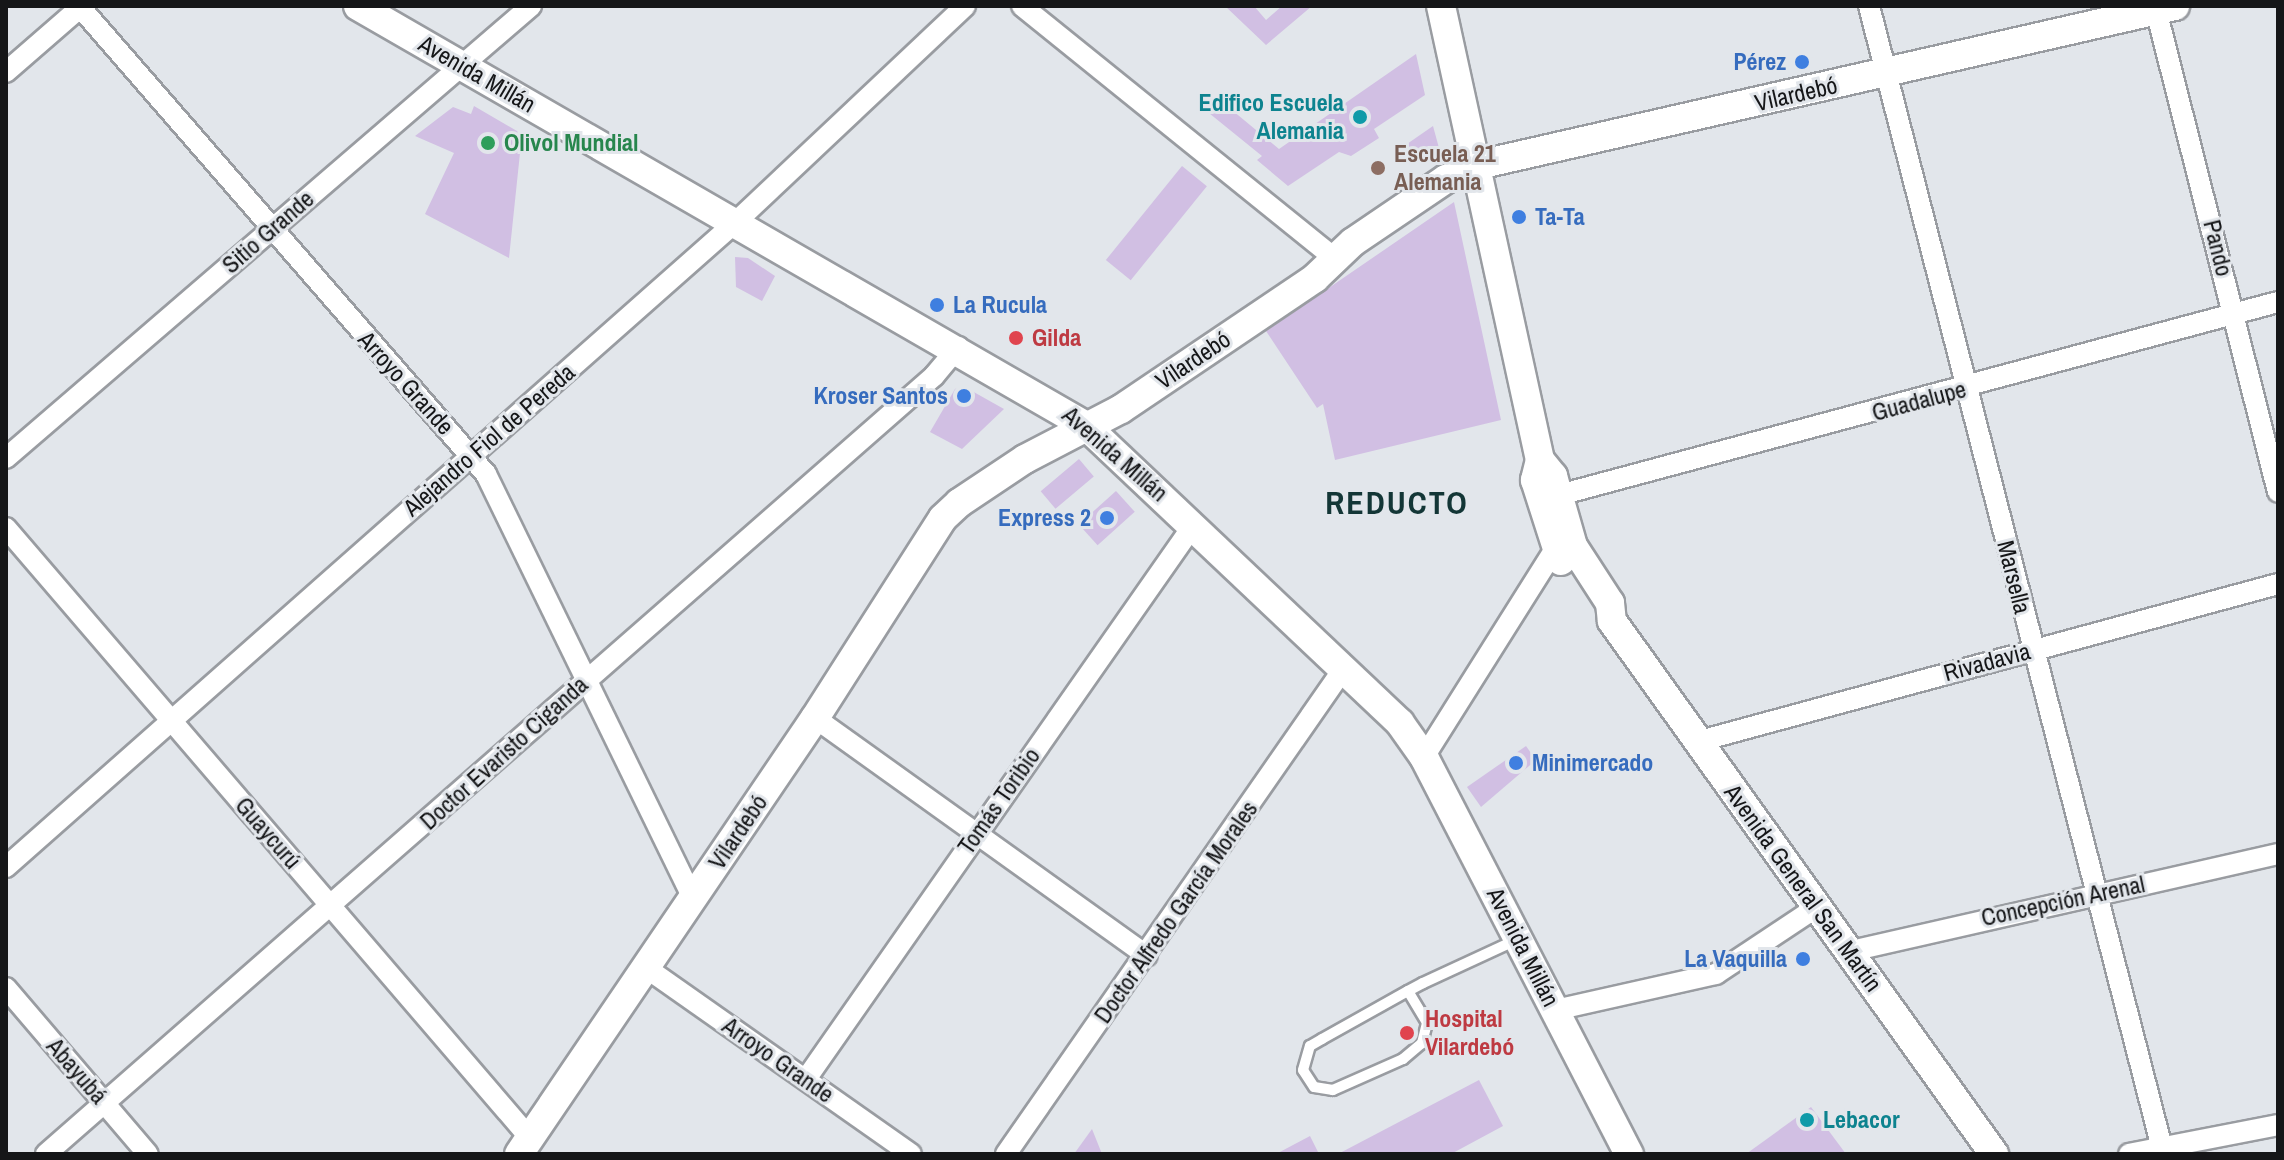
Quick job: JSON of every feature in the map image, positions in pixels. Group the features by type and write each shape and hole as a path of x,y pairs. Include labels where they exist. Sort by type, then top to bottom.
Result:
{"main road":[{"name":"Avenida Millán","path":"358,6 738,220 958,347 1086,426 1194,524 1400,723 1424,757 1629,1154"},
{"name":"Avenida General San Martín","path":"1441,6 1540,460 1535,480 1564,548 1597,614 1612,621 1994,1154"},
{"name":"Vilardebó","path":"524,1146 815,718 943,518 1025,459 1121,409 1446,179 1478,165 1886,74 2162,7"},
{"name":"Avenida General San Martín","path":"1540,460 1553,476 1559,495 1564,548"}],"street":[{"name":"Sitio Grande","path":"6,458 531,6"},
{"name":"Alejandro Fiol de Pereda","path":"6,867 738,220 965,6"},
{"path":"1022,6 1336,259"},
{"name":"Marsella","path":"1869,6 2162,1148"},
{"path":"6,72 81,7"},
{"name":"Arroyo Grande","path":"81,7 270,229 486,474 693,898"},
{"name":"Pando","path":"2162,7 2278,492"},
{"name":"Guadalupe","path":"1559,495 1966,389 2278,302"},
{"name":"Doctor Evaristo Ciganda","path":"46,1154 934,376 958,347"},
{"name":"Tomás Toribio","path":"806,1079 1194,524"},
{"name":"Guaycurú","path":"6,528 331,906 524,1146"},
{"path":"1424,757 1564,548"},
{"name":"Rivadavia","path":"1696,742 2278,584"},
{"name":"Doctor Alfredo García Morales","path":"1006,1154 1147,956 1344,668"},
{"path":"815,718 1147,956"},
{"name":"Concepción Arenal","path":"1851,951 2278,854"},
{"path":"1555,1010 1716,974 1817,907"},
{"name":"Arroyo Grande","path":"645,967 911,1154"},
{"name":"Abayubá","path":"6,988 148,1154"},
{"path":"2129,1154 2278,1125"}],"lane":[{"path":"1408,991 1427,1023 1422,1043 1403,1059 1333,1090 1314,1087 1303,1070 1310,1046 1408,991 1518,939"}],"building":[{"path":"1225,6 1254,6 1266,20 1282,6 1312,6 1266,45"},
{"name":"Edifico Escuela Alemania","path":"1416,54 1425,95 1374,129 1379,138 1351,156 1339,152 1288,186 1257,160 1262,156 1204,109 1215,96 1279,149"},
{"path":"474,106 522,134 509,258 425,214 454,153 415,136 453,107 471,114"},
{"path":"1433,126 1439,148 1420,162 1407,144"},
{"path":"1182,166 1207,186 1131,280 1106,260"},
{"path":"1454,202 1501,420 1335,460 1323,404 1317,408 1266,331"},
{"path":"735,257 748,258 775,276 762,301 736,287"},
{"path":"963,386 1004,409 962,449 930,432 955,389"},
{"path":"1079,459 1094,477 1055,509 1041,491"},
{"name":"Express 2","path":"1116,491 1135,512 1098,545 1079,524"},
{"path":"1526,746 1536,760 1481,807 1467,787"},
{"path":"1479,1080 1503,1126 1451,1154 1338,1154"},
{"name":"Lebacor","path":"1811,1107 1846,1154 1746,1154"},
{"path":"1092,1129 1102,1154 1074,1154"},
{"path":"1310,1136 1319,1154 1276,1154"}],"place":[{"name":"Pérez","path":"1802,62"},
{"name":"Edifico Escuela Alemania","path":"1360,117"},
{"name":"Olivol Mundial","path":"488,143"},
{"name":"Escuela 21 Alemania","path":"1378,168"},
{"name":"Ta-Ta","path":"1519,217"},
{"name":"La Rucula","path":"937,305"},
{"name":"Gilda","path":"1016,338"},
{"name":"Kroser Santos","path":"964,396"},
{"name":"Express 2","path":"1107,518"},
{"name":"Minimercado","path":"1516,763"},
{"name":"La Vaquilla","path":"1803,959"},
{"name":"Hospital Vilardebó","path":"1407,1033"},
{"name":"Lebacor","path":"1807,1120"}],"district":[{"name":"REDUCTO","path":"1397,503"}]}
